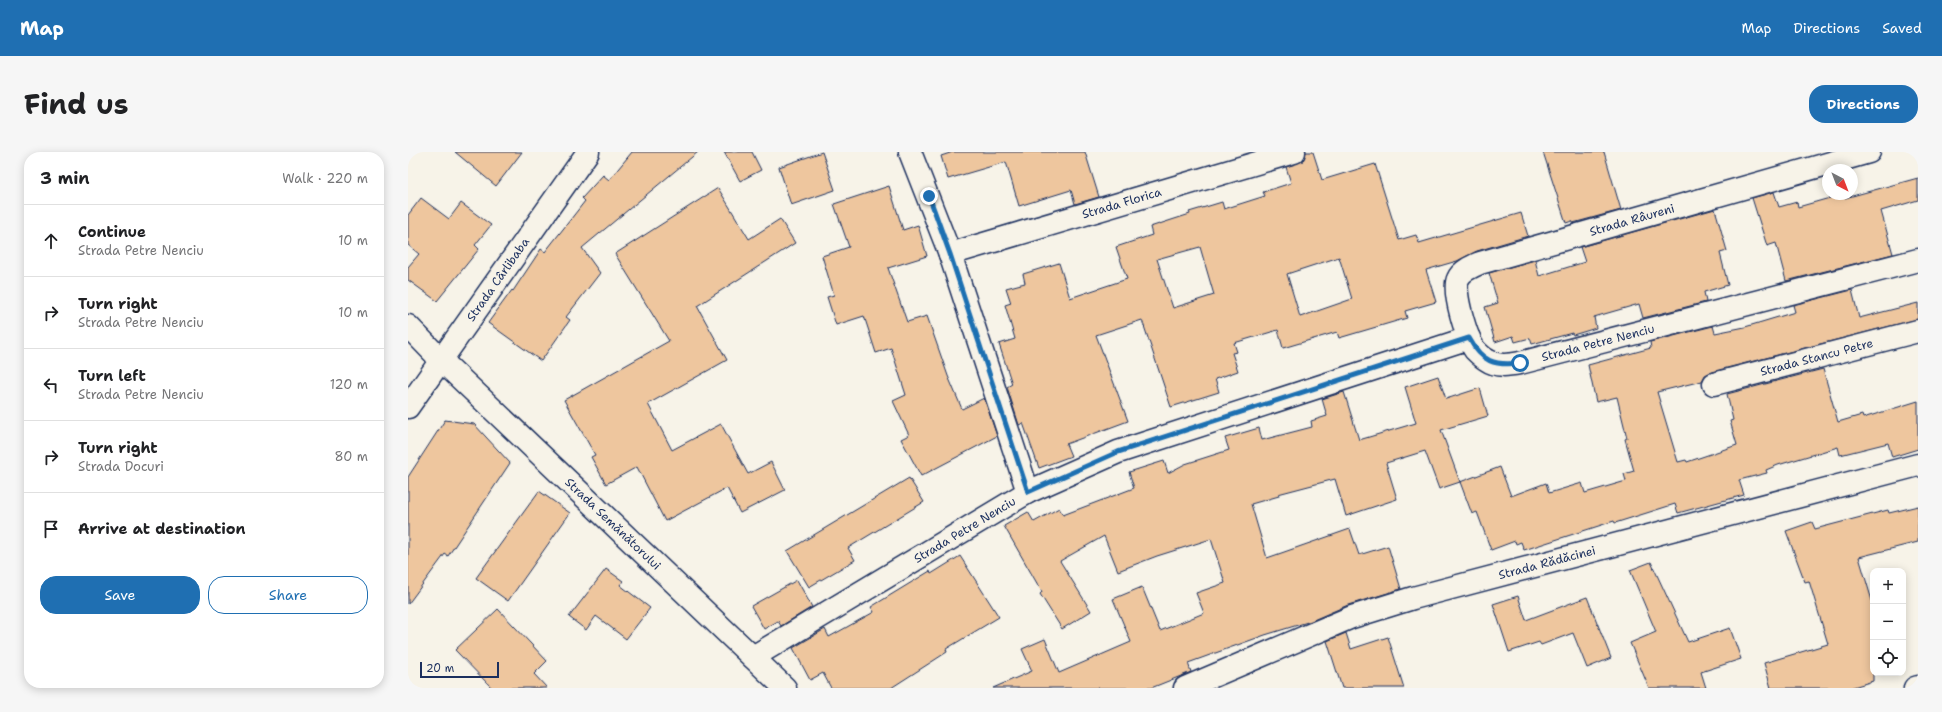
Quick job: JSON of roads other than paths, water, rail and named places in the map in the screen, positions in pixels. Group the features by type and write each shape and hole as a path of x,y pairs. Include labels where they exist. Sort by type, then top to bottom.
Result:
{"street":[{"name":"Strada Cârlibaba","path":"408,407 588,152"},
{"path":"910,152 950,254 1028,492"},
{"name":"Strada Florica","path":"950,254 1294,152"},
{"name":"Strada Râureni","path":"1469,338 1456,292 1458,278 1468,269 1480,263 1869,152"},
{"name":"Strada Petre Nenciu","path":"753,657 1028,492 1118,452 1469,338 1475,350 1487,360 1502,365 1520,363 1918,260"},
{"name":"Strada Semănătorului","path":"408,326 440,360 785,688"},
{"name":"Strada Stancu Petre","path":"1714,384 1918,331"},
{"name":"Strada Rădăcinei","path":"1185,688 1352,617 1413,598 1918,465"}]}
